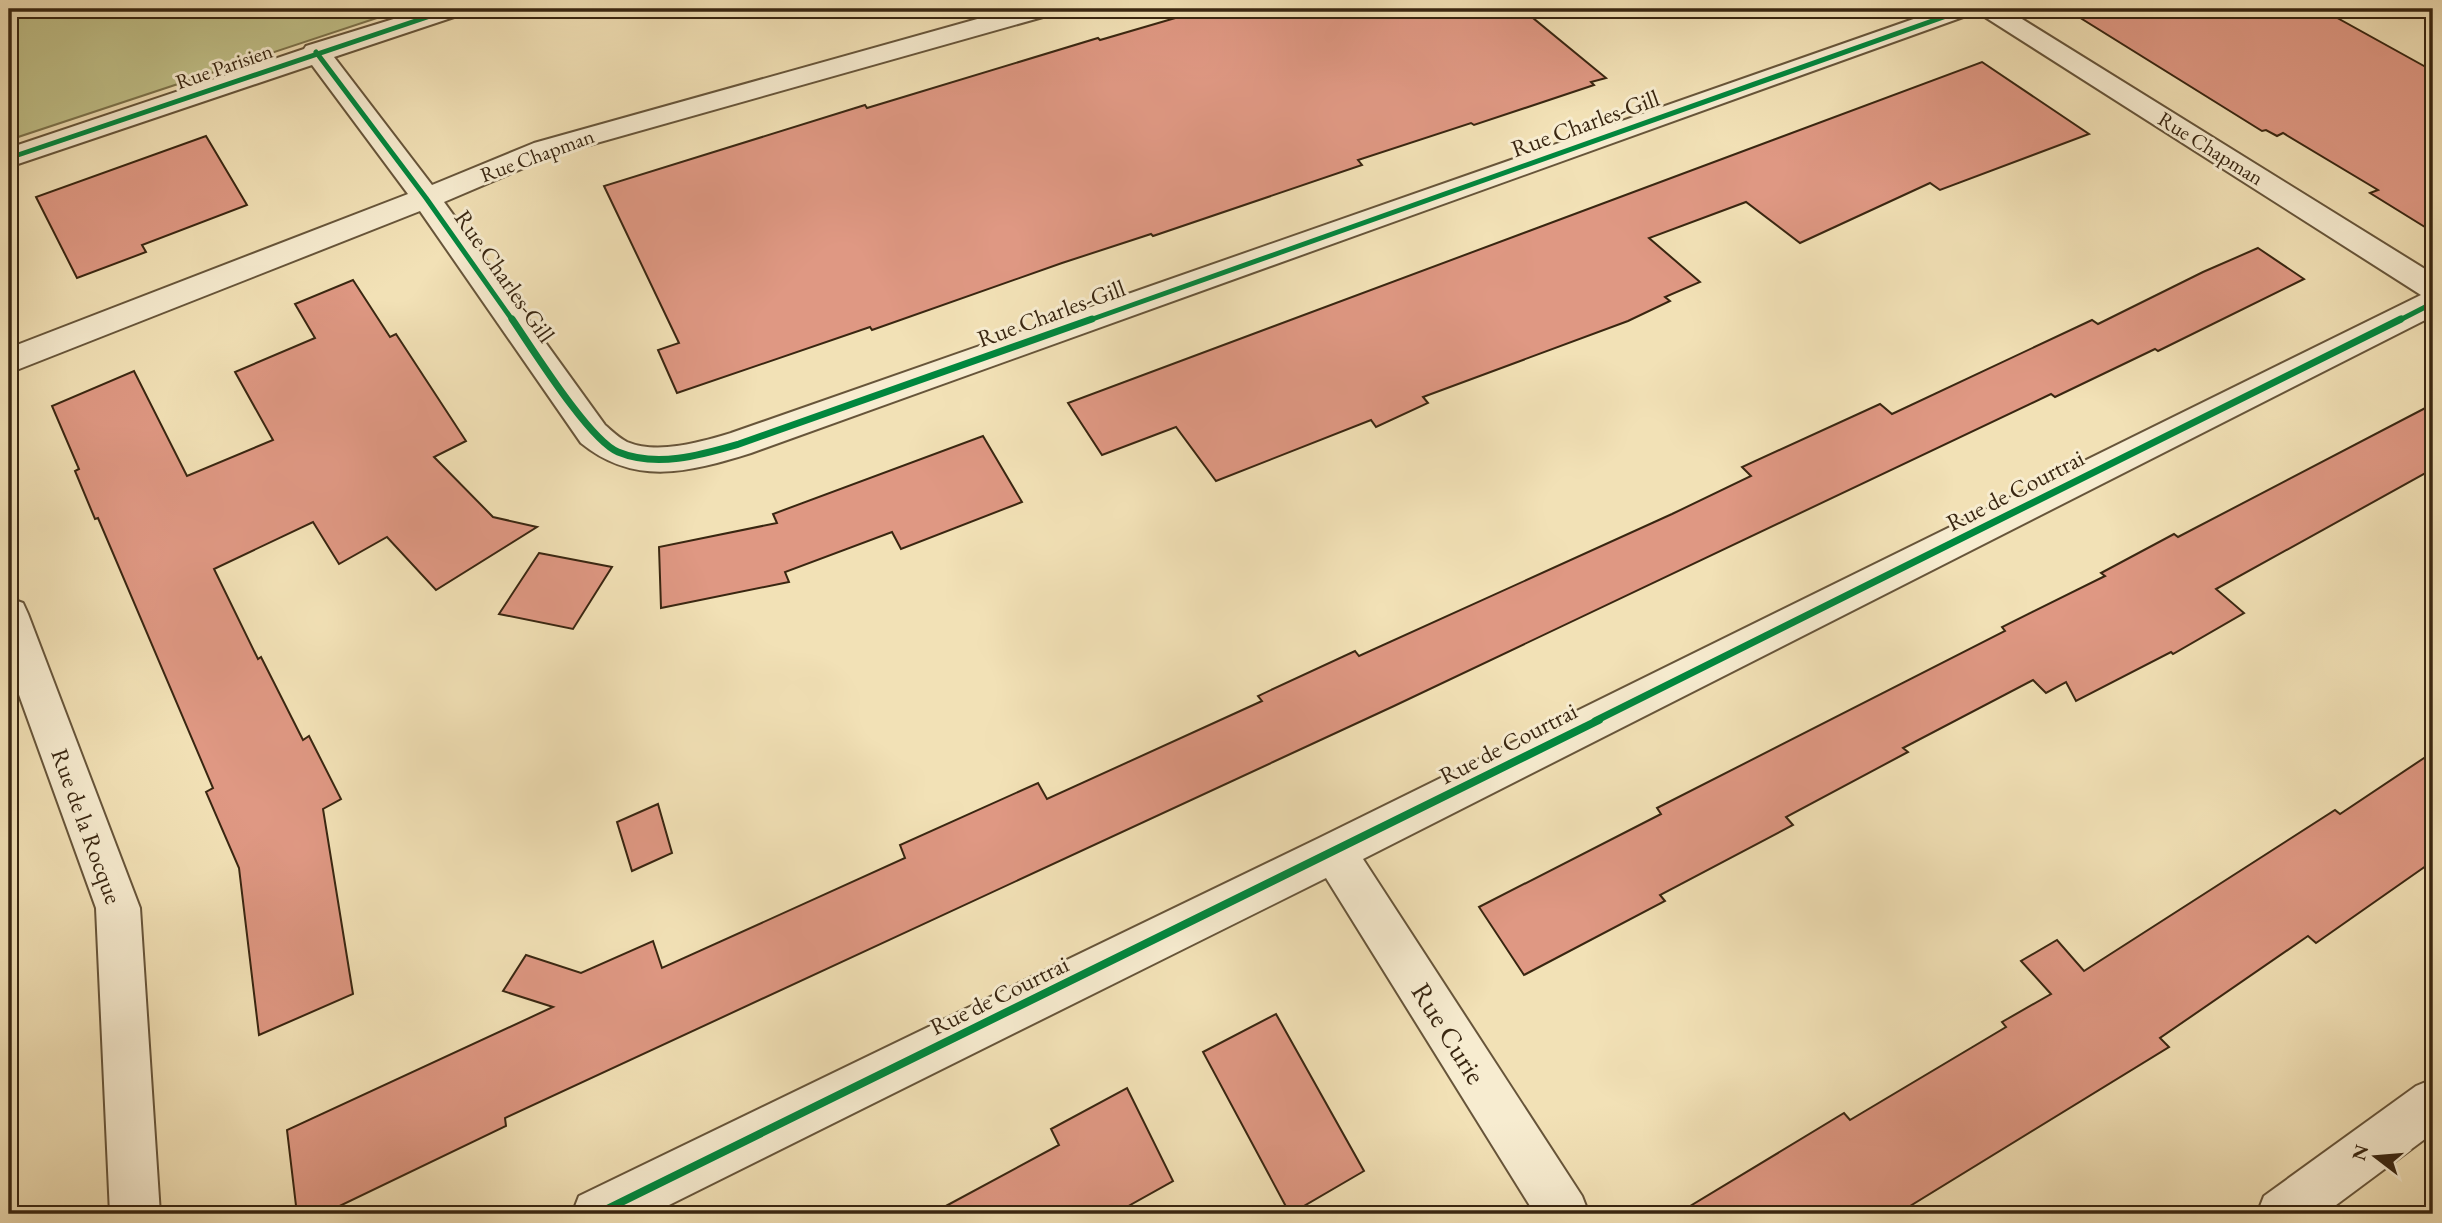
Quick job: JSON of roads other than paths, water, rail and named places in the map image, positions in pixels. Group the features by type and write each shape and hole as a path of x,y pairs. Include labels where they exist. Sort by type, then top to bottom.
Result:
{"street":[{"name":"Rue Parisien","path":"9,158 316,52 451,9"},
{"name":"Rue Chapman","path":"9,361 544,149 1041,9"},
{"name":"Rue Charles-Gill","path":"316,52 426,198 593,434 618,453 657,459 692,457 739,444 1966,9"},
{"name":"Rue Chapman","path":"1988,9 2433,288"},
{"name":"Rue de Courtrai","path":"597,1214 1334,852 2433,303"},
{"name":"Rue de la Rocque","path":"9,614 118,908 135,1214"},
{"name":"Rue Curie","path":"1334,852 1564,1214"},
{"path":"2282,1214 2433,1103"}]}
